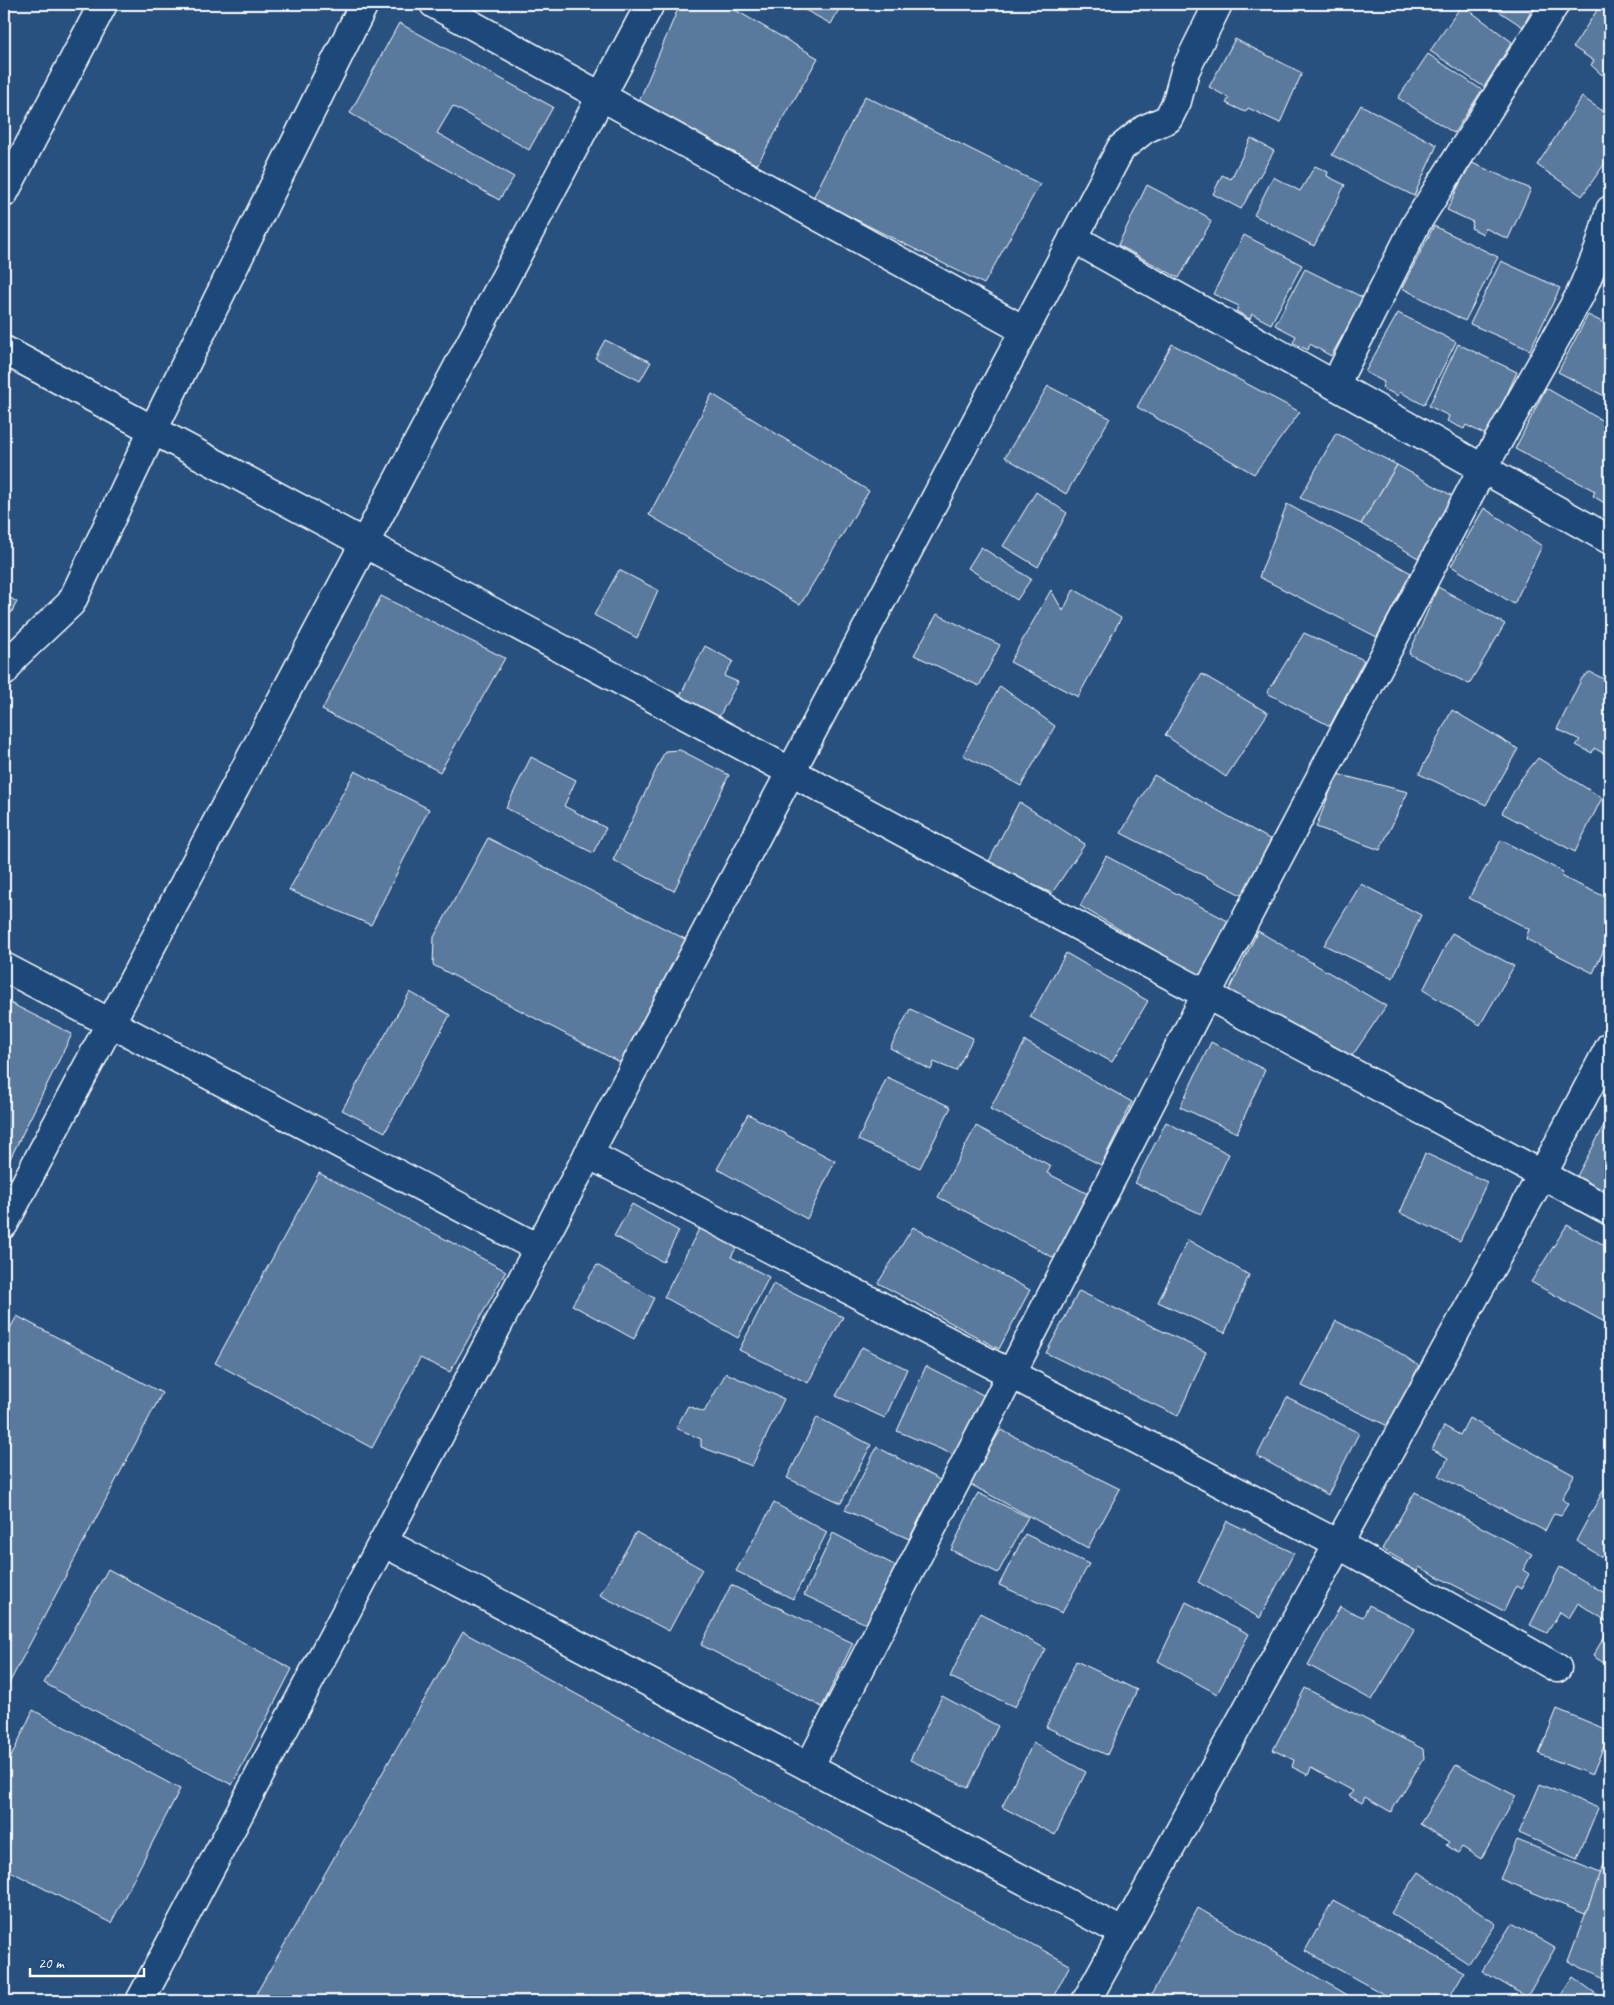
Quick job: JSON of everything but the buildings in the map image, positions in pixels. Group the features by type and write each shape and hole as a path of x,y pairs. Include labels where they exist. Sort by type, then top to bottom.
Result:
{"street":[{"path":"4,193 103,4"},
{"path":"4,672 15,656 71,603 153,430 364,4"},
{"path":"434,4 1024,330"},
{"path":"4,1224 650,4"},
{"path":"140,2001 1121,148 1146,129 1168,119 1177,101 1184,71 1218,4"},
{"path":"1335,385 1416,224 1555,4"},
{"path":"809,1767 1206,995 1483,468 1580,295 1599,249 1610,210"},
{"path":"1073,238 1610,540"},
{"path":"4,350 1610,1211"},
{"path":"4,967 538,1248"},
{"path":"1086,2001 1542,1175 1610,1046"},
{"path":"588,1154 1338,1544 1557,1668"},
{"path":"383,1542 1124,1934"}]}
